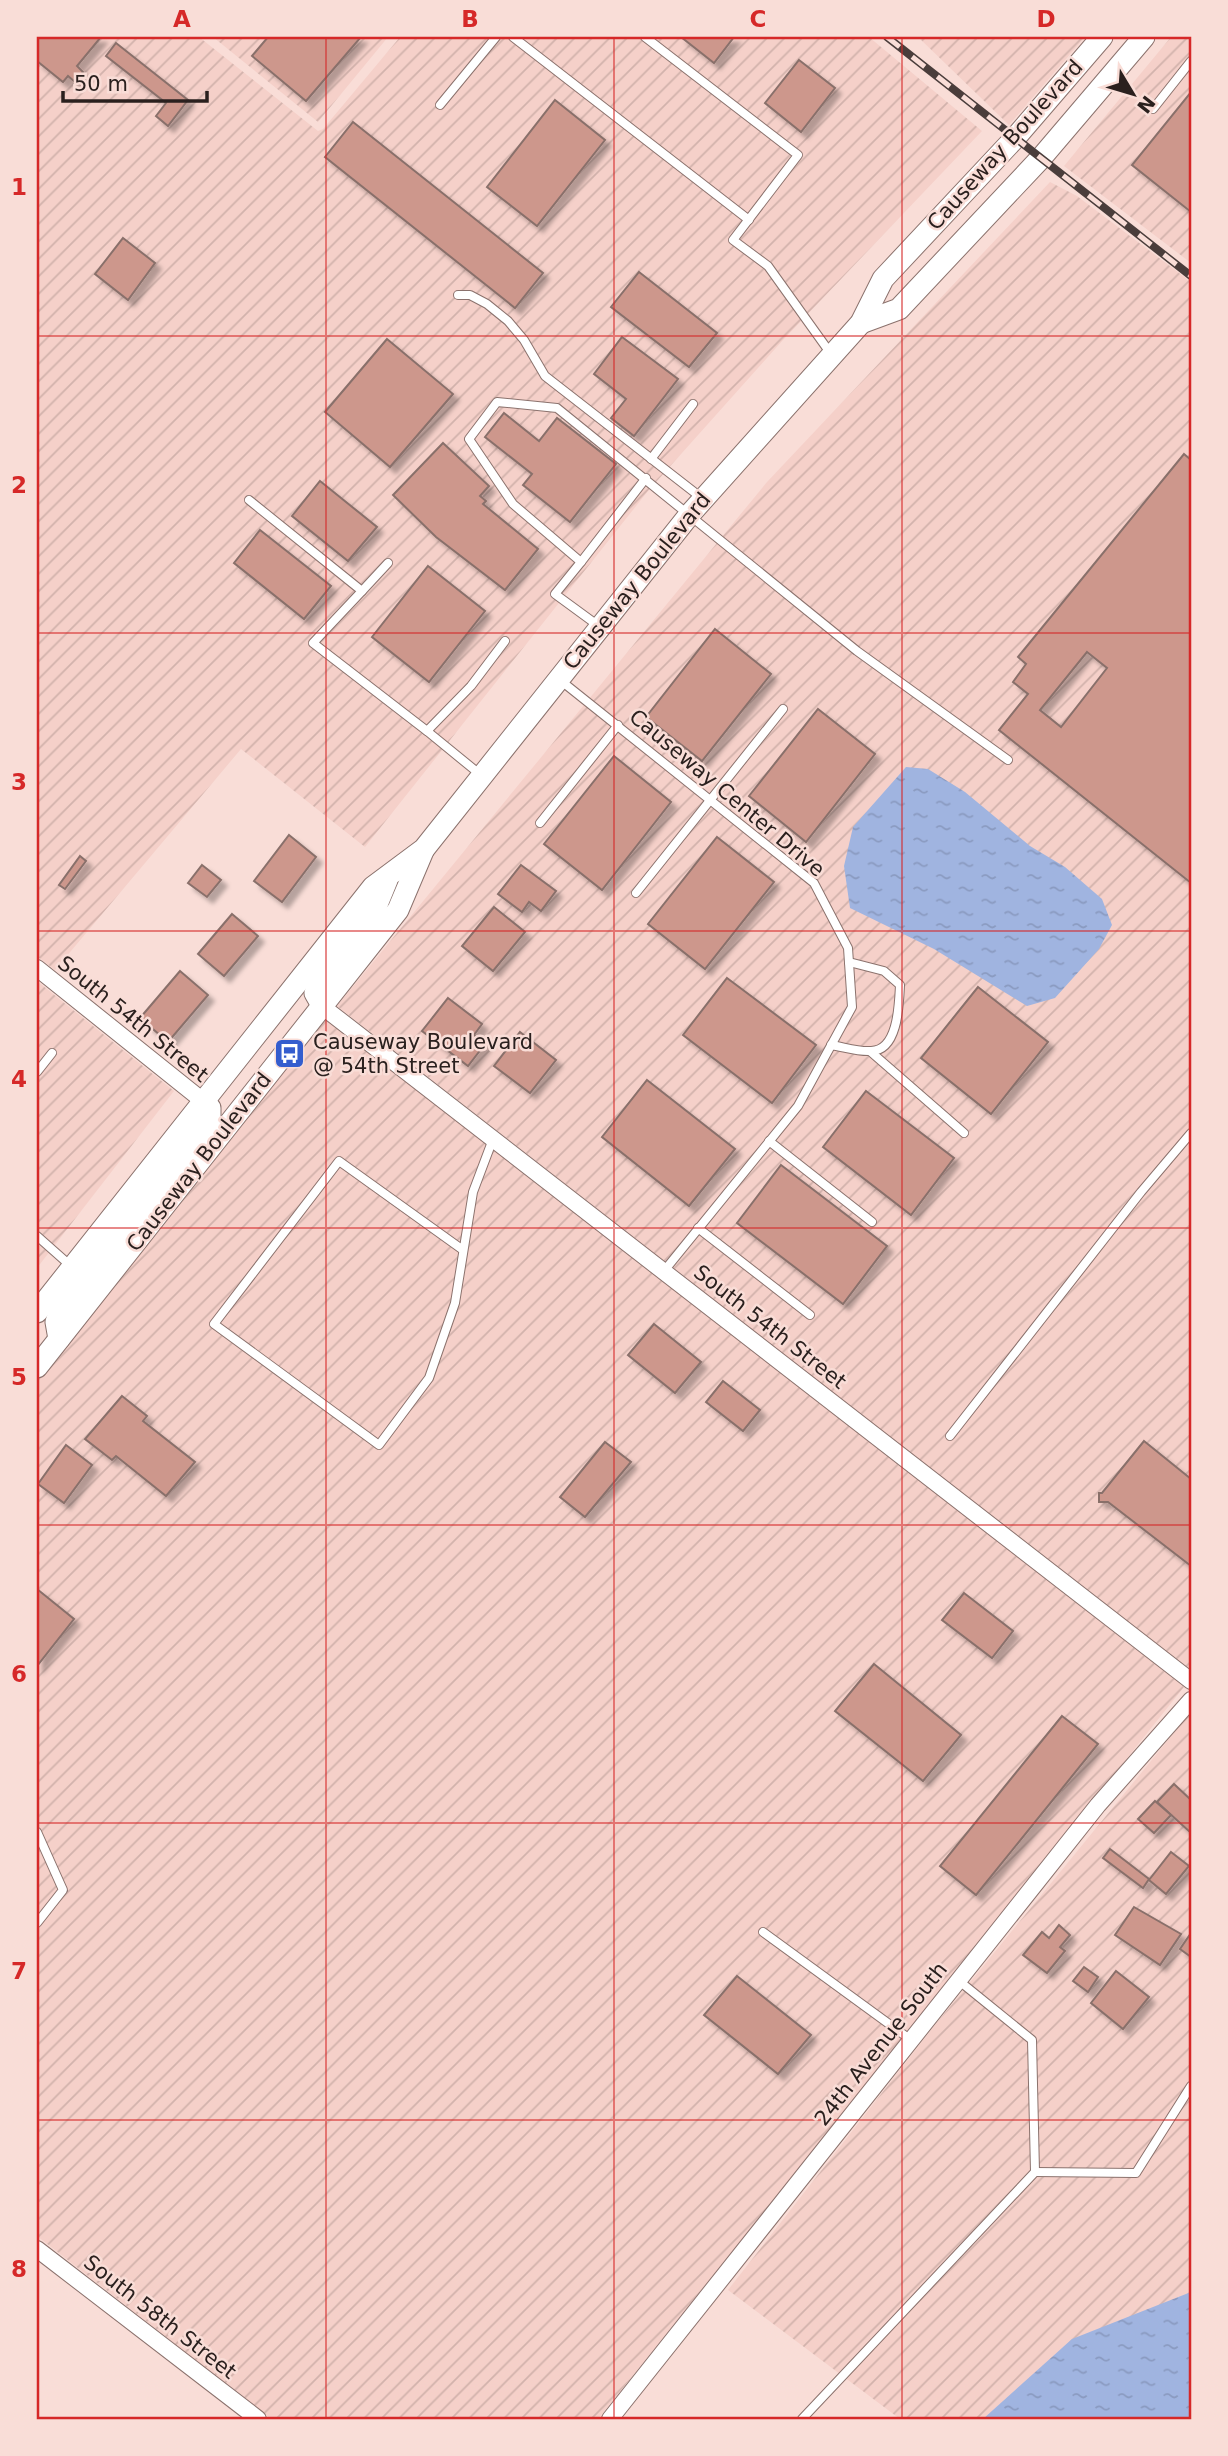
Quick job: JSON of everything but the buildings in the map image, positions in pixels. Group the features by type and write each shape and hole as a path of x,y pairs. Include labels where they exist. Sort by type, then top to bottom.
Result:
{"main road":[{"name":"Causeway Boulevard","path":"37,1312 373,887 424,849 697,507 861,323 883,279 1015,138 1102,37"},
{"name":"Causeway Boulevard","path":"861,323 899,309 1041,158 1144,37"},
{"name":"Causeway Boulevard","path":"37,1367 398,910 424,849"},
{"path":"323,1007 315,993 319,984 371,919 389,875"},
{"path":"59,1339 56,1322 61,1312 210,1116 210,1108 203,1101"}],"street":[{"name":"South 54th Street","path":"37,968 203,1101"},
{"name":"South 54th Street","path":"323,1007 1191,1681"},
{"name":"24th Avenue South","path":"610,2419 1098,1805 1191,1700"},
{"name":"South 58th Street","path":"37,2249 258,2419"}],"lane":[{"path":"440,105 496,37"},
{"path":"513,37 750,220"},
{"path":"645,37 798,155 733,240 768,266 831,354"},
{"path":"1153,109 1191,61"},
{"path":"458,295 470,295 487,304 508,321 524,340 545,376 651,459 697,507 857,651 1008,760"},
{"path":"581,562 513,503 469,439 497,402 557,408 646,478 697,507"},
{"path":"651,459 693,404"},
{"path":"600,627 555,594 646,478"},
{"path":"249,500 362,590"},
{"path":"388,563 313,643 482,776"},
{"path":"427,732 471,685 505,640"},
{"name":"Causeway Center Drive","path":"558,679 814,883 848,948 852,1007 798,1106 664,1271"},
{"path":"636,893 783,709"},
{"path":"540,823 618,725"},
{"path":"831,1045 871,1052 883,1049 889,1041 897,1015 900,985 884,971 849,962"},
{"path":"871,1052 964,1133"},
{"path":"37,1072 52,1053"},
{"path":"950,1436 1141,1192 1191,1133"},
{"path":"463,1250 339,1161 214,1324 379,1445 429,1378 455,1303 473,1192 493,1139"},
{"path":"769,1141 872,1222"},
{"path":"698,1228 810,1315"},
{"path":"37,1236 72,1267"},
{"path":"37,1832 63,1890 37,1923"},
{"path":"764,1932 911,2040"},
{"path":"802,2419 1035,2172 1032,2040 958,1980"},
{"path":"1035,2172 1136,2173 1191,2086"}],"shaded area":[{"path":"37,37 199,37 318,131 323,129 400,37 869,37 982,131 783,340 648,491 365,847 241,749 55,970 37,956"},
{"path":"213,37 388,37 318,122"},
{"path":"918,37 1085,37 1009,125"},
{"path":"1171,37 1191,37 1191,263 1064,166"},
{"path":"1050,182 1077,196 1191,282 1191,1671 337,1006 767,482"},
{"path":"37,981 174,1091 37,1268"},
{"path":"314,1008 1184,1687 598,2419 271,2419 37,2236 37,1357"},
{"path":"1191,1712 1191,2419 900,2419 728,2290 931,2030"}],"water":[{"path":"906,767 928,769 965,792 1030,846 1065,867 1102,899 1112,925 1099,949 1055,998 1027,1006 934,949 850,908 844,866 853,827"},
{"path":"1191,2292 1191,2419 983,2419 1072,2339"}],"railway":[{"path":"887,37 1191,276"}],"place":[{"name":"Causeway Boulevard @ 54th Street","path":"290,1054"}]}
